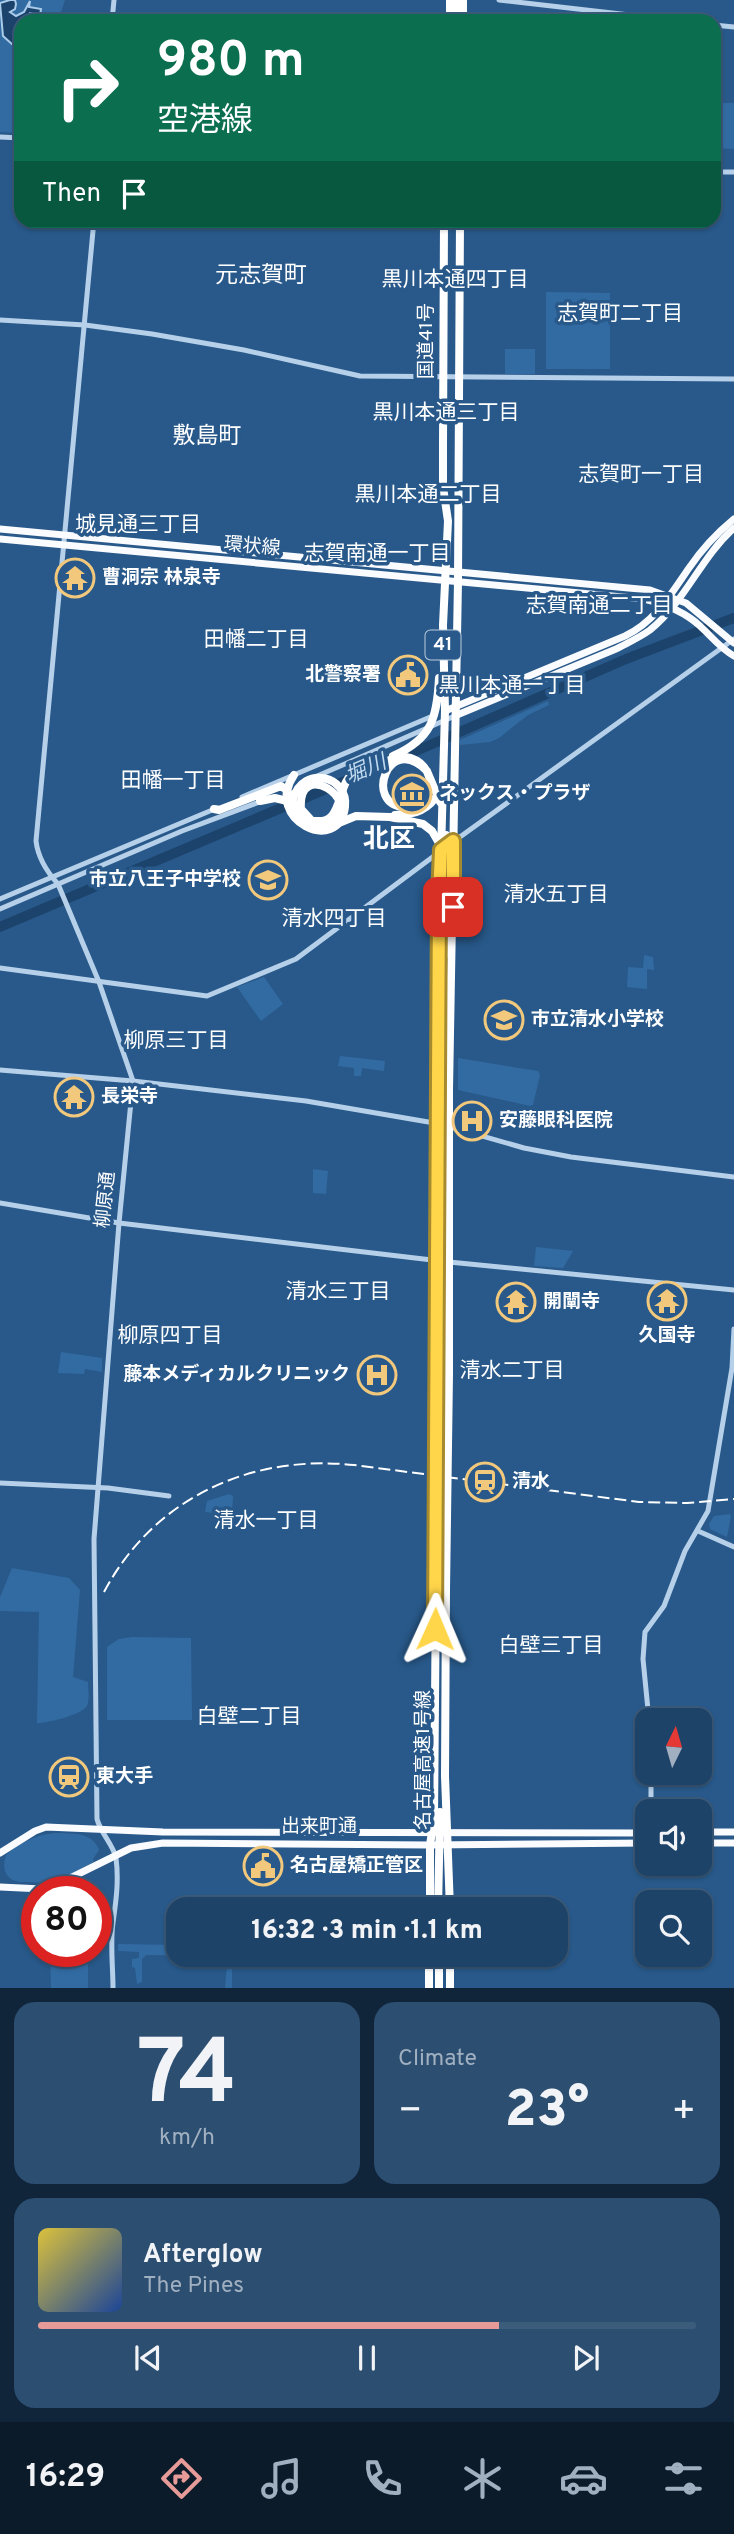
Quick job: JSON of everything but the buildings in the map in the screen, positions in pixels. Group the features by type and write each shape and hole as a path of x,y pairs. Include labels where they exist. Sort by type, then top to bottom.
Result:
{"highway":[{"name":"国道41号","path":"441,850 448,521 443,487 446,228"},
{"path":"377,764 410,747 427,732 434,721 438,694 443,569 450,558 446,228"},
{"name":"国道41号","path":"453,841 457,711 458,228"},
{"path":"390,817 422,811 440,789 450,562 458,228"},
{"name":"名古屋高速1号線","path":"439,1897 453,659 450,558"},
{"name":"名古屋高速1号線","path":"438,1897 444,954 450,558"},
{"path":"214,809 219,810 270,788 281,786 305,821 318,825 327,824 340,810 339,800 336,795 331,789 320,785 313,785 305,790 301,797 301,809 311,820 323,821 336,811 338,806 340,799 345,779 356,771 399,758 410,759 420,764 424,768 427,771 429,776 430,789 422,802 410,807 396,805 386,796 383,782 387,770 400,760 411,760 424,768 426,769 437,790 447,838 449,968"},
{"path":"294,775 289,795 300,825 319,831 330,828 337,823 342,819 345,798 338,786 320,777 307,780 294,794 295,812 303,824 319,829 327,828 335,825 356,816 390,817 423,824 432,831 438,840 441,856 444,954"},
{"path":"260,801 289,795 298,785"},
{"name":"41","path":"450,1897 445,1776 453,841"},
{"name":"41","path":"429,1897 430,1845 433,1833 441,850"},
{"path":"429,1967 429,1988"},
{"path":"439,1967 439,1988"},
{"path":"450,1967 450,1988"}],"main road":[{"path":"444,715 616,649 649,631 712,538 734,519"},
{"path":"674,597 734,528"},
{"name":"環状線","path":"0,529 445,575"},
{"name":"環状線","path":"0,539 458,576 632,587 674,597 686,603 733,641"},
{"name":"環状線","path":"458,576 625,596 668,606 700,626 722,649 734,656"},
{"name":"出来町通","path":"0,1853 34,1831 46,1827 100,1831 635,1833"},
{"path":"712,1832 734,1832"},
{"name":"出来町通","path":"0,1887 42,1889 65,1882 131,1848 163,1843 635,1843"},
{"path":"712,1843 734,1843"}],"street":[{"path":"499,0 621,14"},
{"path":"51,877 39,855 36,841 93,228"},
{"path":"0,320 85,325 152,334 244,350 360,376 459,379 734,379"},
{"path":"0,968 206,996 296,959 453,841 733,641"},
{"path":"0,899 444,715"},
{"path":"298,785 444,715"},
{"path":"0,909 182,831 260,801"},
{"name":"柳原通","path":"51,877 63,894 99,982 133,1082 94,1539 97,1819 100,1831"},
{"path":"0,1070 256,1094 440,1124 524,1148 571,1157 734,1177"},
{"path":"0,1203 119,1223 449,1262 734,1290"},
{"path":"648,1708 643,1659 645,1632 664,1606 685,1551 709,1511 732,1367 734,1329"},
{"path":"0,1483 98,1488 169,1496"},
{"path":"698,1531 734,1547"},
{"path":"100,1831 116,1855 118,1886 117,1910 113,1923 113,1988"}],"shaded area":[{"path":"0,0 65,0 60,14 14,14 14,133 0,132"},
{"path":"15,0 15,9 10,12 14,15 14,45 3,36 0,3"},
{"path":"30,1 29,7 41,9 40,14 20,14"},
{"path":"721,103 734,103 734,149 721,148"},
{"path":"546,292 610,293 610,369 546,369"},
{"path":"505,349 535,349 535,374 505,374"},
{"path":"548,701 549,705 528,715 499,738 490,742 460,745 460,740"},
{"path":"644,955 653,957 654,970 647,969 647,989 627,987 628,967 643,968"},
{"path":"264,977 283,1004 261,1021 237,987"},
{"path":"340,1056 385,1061 384,1071 362,1068 361,1076 354,1076 354,1068 338,1066"},
{"path":"458,1058 538,1071 540,1075 533,1105 458,1090"},
{"path":"313,1169 328,1171 326,1194 313,1193"},
{"path":"536,1247 573,1251 563,1268 534,1266"},
{"path":"61,1352 102,1358 102,1372 85,1369 84,1374 58,1373"},
{"path":"229,1494 233,1496 232,1515 205,1512 207,1501"},
{"path":"730,1514 727,1537 710,1529 709,1524 714,1516"},
{"path":"12,1568 69,1578 80,1590 73,1677 88,1682 89,1697 87,1706 78,1712 37,1723 39,1612 0,1611 0,1597"},
{"path":"191,1638 192,1720 107,1720 107,1647 119,1639"},
{"path":"54,1833 89,1837 99,1850 94,1862 66,1876 21,1876 21,1882 8,1876 4,1867 6,1855 25,1842"},
{"path":"118,1944 166,1945 166,1955 146,1955 142,1959 142,1982 137,1984 132,1959 139,1958 139,1952 118,1951"},
{"path":"50,1967 88,1967 88,1988 51,1988"},
{"path":"227,1967 232,1967 232,1988 225,1988"}],"waterway":[{"name":"堀川","path":"0,927 626,659 734,618"}],"railway":[{"path":"104,1592 125,1559 150,1531 178,1508 209,1489 242,1476 278,1467 315,1463 354,1465 639,1502 687,1503 734,1499"}],"place":[{"name":"曹洞宗 林泉寺","path":"75,578"},
{"name":"北警察署","path":"408,675"},
{"name":"ネックス・プラザ","path":"412,794"},
{"name":"市立八王子中学校","path":"268,880"},
{"name":"市立清水小学校","path":"504,1020"},
{"name":"長栄寺","path":"74,1097"},
{"name":"安藤眼科医院","path":"472,1121"},
{"name":"久国寺","path":"667,1301"},
{"name":"開闡寺","path":"516,1302"},
{"name":"藤本メディカルクリニック","path":"377,1375"},
{"name":"清水","path":"485,1482"},
{"name":"東大手","path":"69,1777"},
{"name":"名古屋矯正管区","path":"263,1866"}],"district":[{"name":"元志賀町","path":"261,276"},
{"name":"黒川本通四丁目","path":"455,280"},
{"name":"志賀町二丁目","path":"620,314"},
{"name":"黒川本通三丁目","path":"446,413"},
{"name":"敷島町","path":"207,437"},
{"name":"志賀町一丁目","path":"641,475"},
{"name":"黒川本通二丁目","path":"428,495"},
{"name":"城見通三丁目","path":"138,525"},
{"name":"志賀南通一丁目","path":"377,554"},
{"name":"志賀南通二丁目","path":"599,606"},
{"name":"田幡二丁目","path":"256,640"},
{"name":"黒川本通一丁目","path":"512,686"},
{"name":"田幡一丁目","path":"173,781"},
{"name":"北区","path":"389,840"},
{"name":"清水五丁目","path":"556,895"},
{"name":"清水四丁目","path":"334,919"},
{"name":"柳原三丁目","path":"176,1041"},
{"name":"清水三丁目","path":"338,1292"},
{"name":"柳原四丁目","path":"170,1336"},
{"name":"清水二丁目","path":"512,1371"},
{"name":"清水一丁目","path":"266,1521"},
{"name":"白壁三丁目","path":"551,1646"},
{"name":"白壁二丁目","path":"249,1717"}],"route":[{"path":"435,1629 440,1124 439,897 441,850 453,841 453,907"}]}
